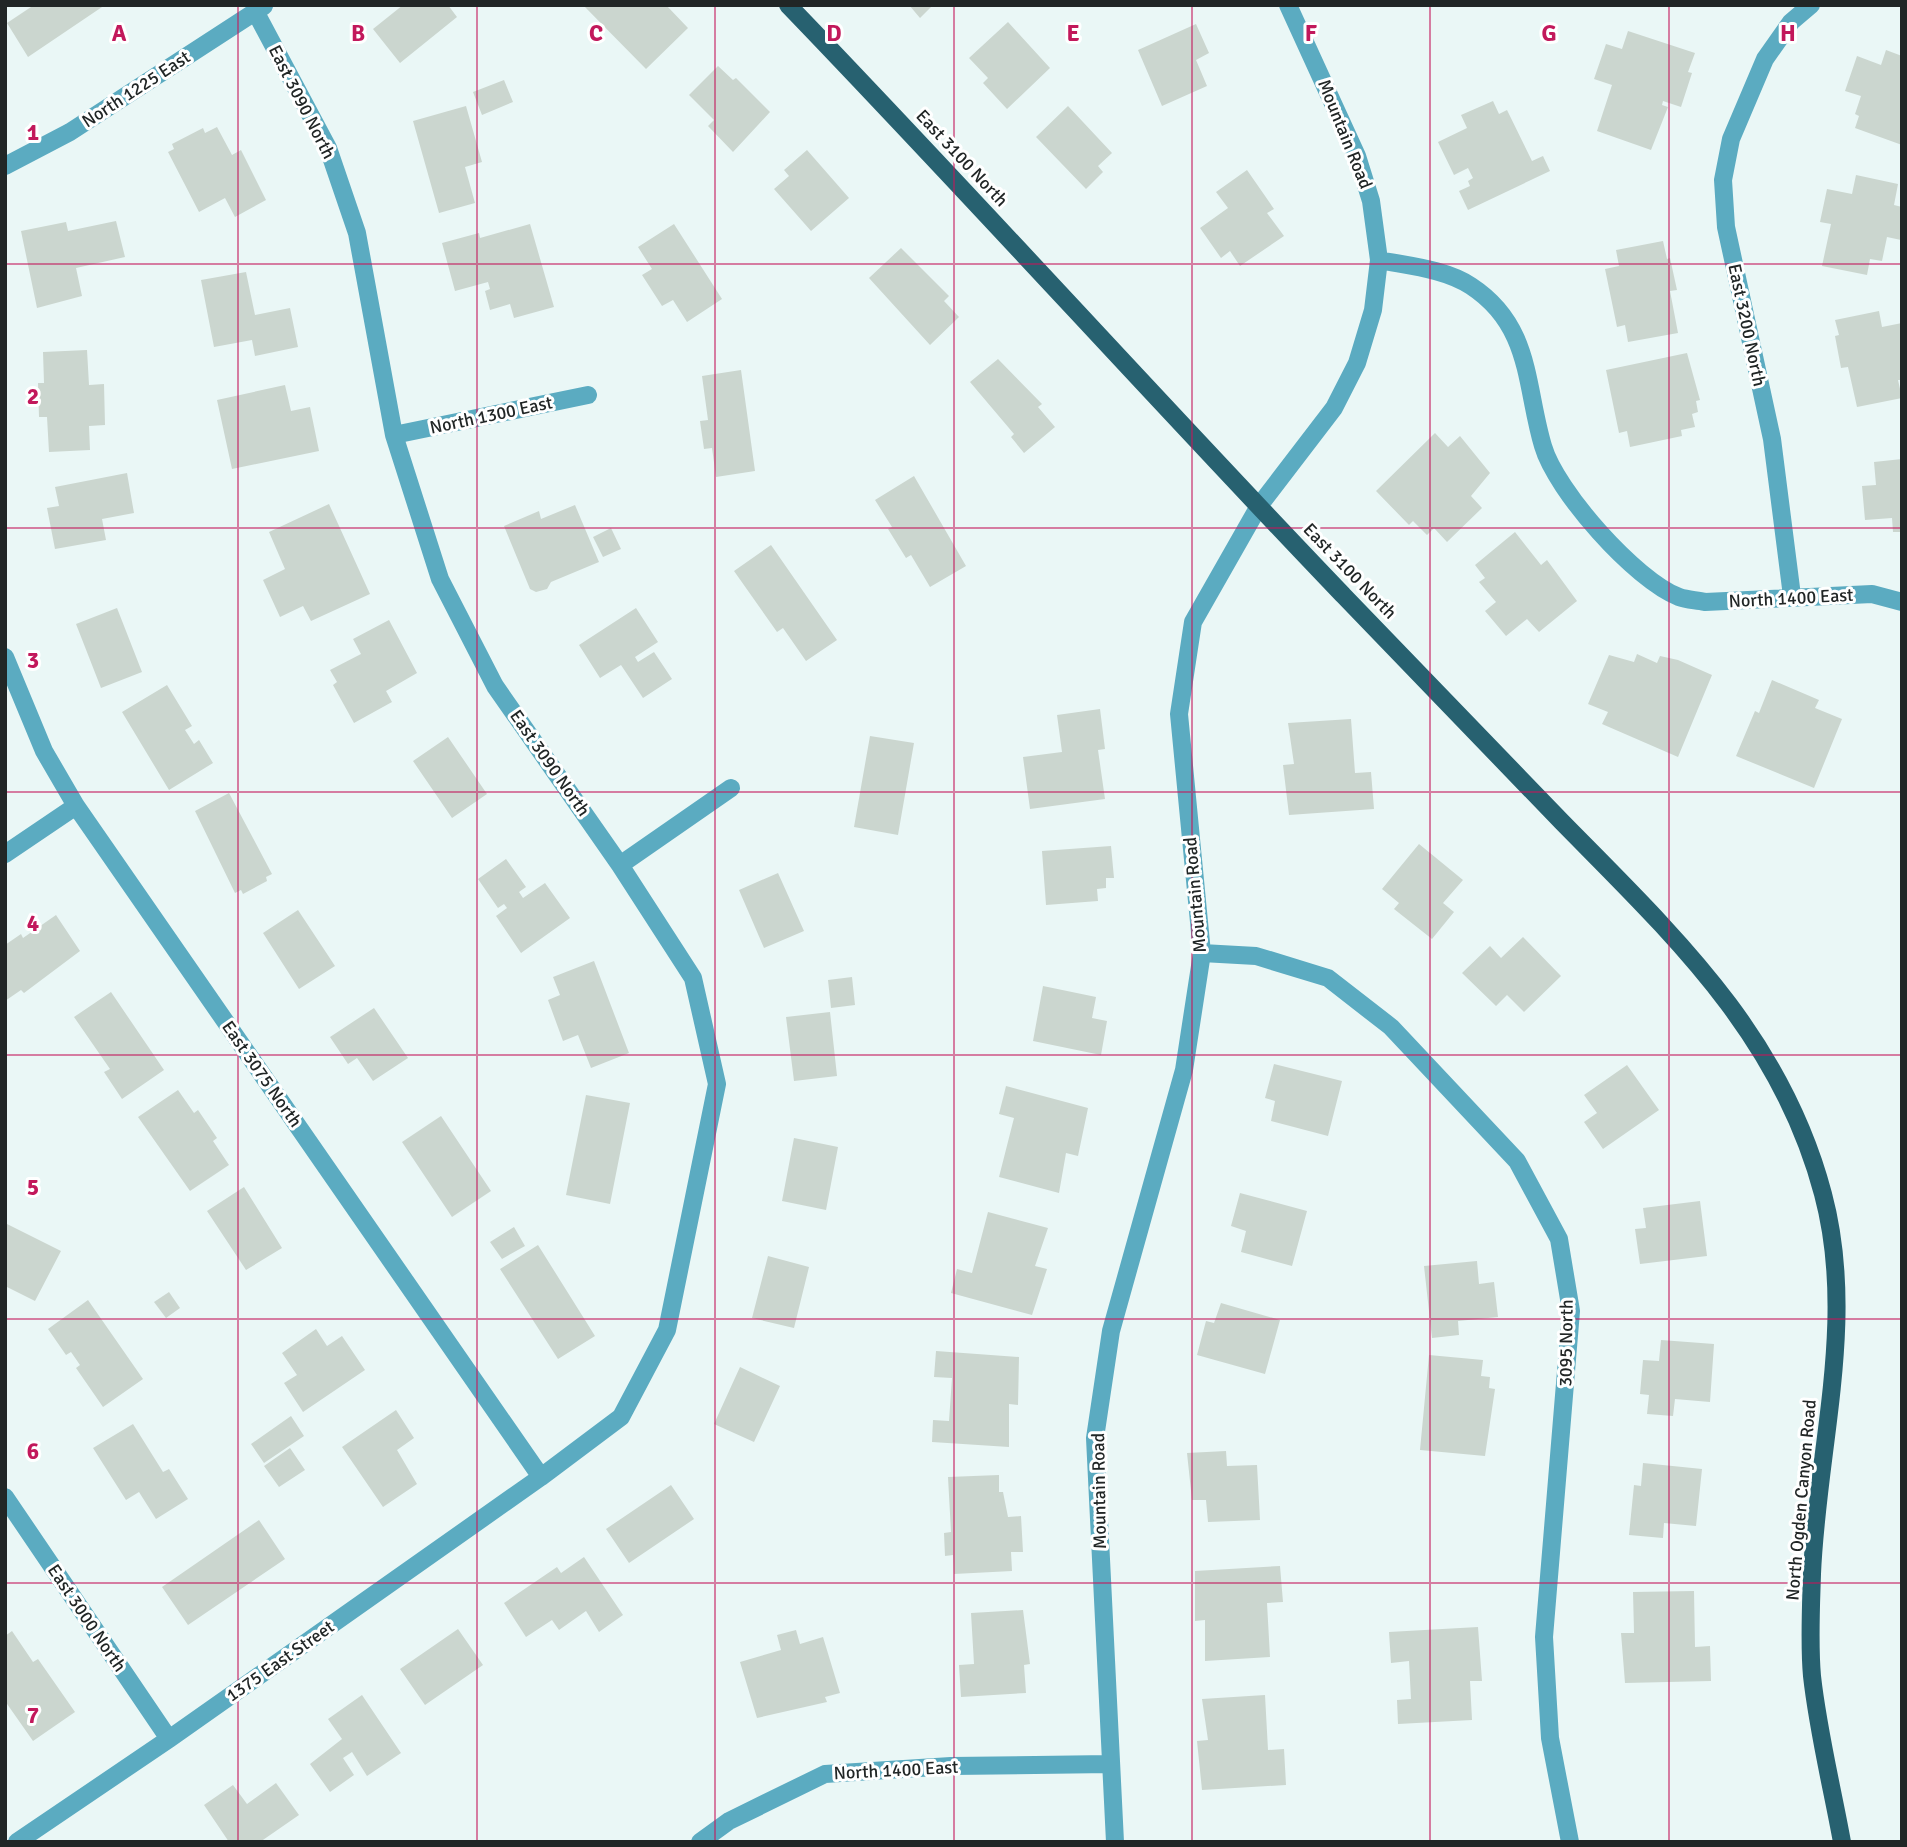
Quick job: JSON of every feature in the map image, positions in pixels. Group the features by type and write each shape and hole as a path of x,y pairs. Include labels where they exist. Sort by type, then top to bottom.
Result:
{"main road":[{"name":"East 3100 North","path":"788,5 1259,506 1613,874 1735,1009 1783,1088 1801,1126 1825,1202"},
{"name":"North Ogden Canyon Road","path":"1825,1202 1838,1302 1834,1379 1812,1570 1812,1674 1842,1842"}],"street":[{"name":"Mountain Road","path":"1115,1842 1095,1438 1111,1331 1184,1070 1202,953 1179,714 1193,622 1259,506 1334,408 1357,363 1373,310 1379,260 1371,201 1357,156 1288,5"},
{"name":"East 3200 North","path":"1792,597 1772,439 1726,227 1723,180 1731,138 1765,59 1791,22 1811,5"},
{"name":"North 1225 East","path":"5,166 70,132 260,8"},
{"name":"East 3090 North","path":"260,8 328,148 358,233 394,435 440,579 495,686 620,865 693,978 717,1084 667,1331 621,1417 541,1477"},
{"name":"North 1400 East","path":"1379,260 1437,272 1471,286 1497,309 1514,335 1528,368 1543,447 1558,478 1620,555 1649,579 1679,597 1705,602 1872,594 1902,602"},
{"name":"North 1300 East","path":"394,435 588,395"},
{"name":"East 3075 North","path":"5,657 44,751 76,806 541,1477"},
{"path":"620,865 731,788"},
{"path":"5,854 76,806"},
{"name":"3095 North","path":"1202,953 1256,956 1328,978 1391,1027 1517,1161 1559,1239 1571,1311 1544,1637 1550,1738 1570,1842"},
{"name":"1375 East Street","path":"17,1842 169,1739 541,1477"},
{"name":"East 3000 North","path":"5,1497 169,1739"},
{"name":"North 1400 East","path":"700,1842 729,1821 825,1774 951,1766 1110,1764"}],"building":[{"path":"34,5 105,5 28,57 7,23"},
{"path":"403,5 448,5 457,17 400,63 373,29"},
{"path":"583,5 666,5 688,28 646,69"},
{"path":"909,5 933,5 920,18"},
{"path":"1008,22 1050,68 1007,109 983,83 988,78 969,58"},
{"path":"1196,24 1209,53 1196,60 1207,86 1162,106 1138,50"},
{"path":"1628,31 1695,53 1688,72 1692,73 1681,107 1663,101 1662,105 1668,107 1651,150 1597,131 1612,85 1594,79 1606,44 1622,49"},
{"path":"1886,50 1902,56 1902,145 1855,128 1859,116 1855,114 1861,96 1845,91 1857,56 1881,65"},
{"path":"718,66 733,80 736,78 770,112 733,152 708,126 714,120 689,95"},
{"path":"504,80 513,102 482,115 473,92"},
{"path":"1493,101 1499,114 1507,110 1532,161 1543,156 1550,171 1468,210 1459,191 1470,186 1468,181 1473,178 1468,168 1454,175 1438,142 1467,128 1461,115"},
{"path":"466,106 482,162 465,167 475,203 439,213 413,121"},
{"path":"1068,106 1112,153 1098,166 1103,172 1086,189 1036,137"},
{"path":"217,127 232,155 241,150 266,200 235,217 225,198 199,212 168,152 174,149 172,144 203,128 205,133"},
{"path":"807,150 849,198 811,231 774,189 789,176 784,170"},
{"path":"1247,170 1274,209 1267,213 1284,236 1240,266 1230,251 1221,258 1200,228 1228,208 1216,192"},
{"path":"1856,175 1898,184 1894,205 1902,207 1901,240 1887,237 1882,261 1870,259 1867,275 1822,266 1831,224 1820,222 1827,189 1852,194"},
{"path":"116,221 125,257 76,268 82,296 37,308 21,231 66,222 68,231"},
{"path":"530,224 554,307 514,318 510,304 490,310 485,291 490,289 488,282 455,291 442,243 479,233 480,238"},
{"path":"674,224 722,299 687,322 673,300 662,306 642,275 652,269 638,247"},
{"path":"1663,241 1677,290 1670,291 1678,333 1628,342 1625,325 1617,327 1605,269 1619,266 1616,250"},
{"path":"901,248 949,296 944,301 959,317 930,345 869,278"},
{"path":"246,272 255,315 290,308 298,347 255,356 252,340 214,347 201,280"},
{"path":"1879,311 1882,327 1902,323 1902,380 1898,380 1902,398 1857,407 1848,367 1841,368 1835,336 1839,335 1835,320"},
{"path":"87,350 89,385 104,384 105,425 89,426 90,450 49,452 47,417 39,417 38,383 44,383 43,352"},
{"path":"1687,353 1700,400 1696,401 1698,412 1692,414 1695,427 1681,430 1682,436 1630,447 1627,431 1619,433 1606,370"},
{"path":"998,359 1042,404 1038,407 1055,427 1024,453 1011,437 1014,434 970,382"},
{"path":"741,370 755,471 716,477 712,448 704,449 700,421 708,420 702,376"},
{"path":"285,385 291,411 310,407 319,451 232,469 217,400"},
{"path":"1435,433 1448,447 1460,436 1490,473 1471,496 1482,508 1447,542 1434,528 1427,535 1413,521 1409,525 1376,491"},
{"path":"1902,459 1902,532 1893,532 1892,518 1865,520 1862,486 1876,485 1874,462"},
{"path":"127,473 134,513 102,519 106,540 55,549 47,508 59,506 55,487"},
{"path":"914,476 966,566 930,587 911,555 906,558 888,529 892,527 875,500"},
{"path":"329,504 370,594 311,621 303,606 280,617 263,580 285,569 269,532"},
{"path":"575,505 599,562 551,582 547,589 536,592 530,589 504,526 539,511 541,519"},
{"path":"611,528 621,549 603,557 593,537"},
{"path":"1515,532 1541,565 1547,560 1577,601 1539,632 1527,619 1506,636 1485,611 1496,602 1479,582 1485,578 1475,565"},
{"path":"771,545 837,640 806,661 783,628 777,632 734,571"},
{"path":"117,608 142,672 101,688 76,624"},
{"path":"636,608 658,642 635,657 638,662 654,652 672,679 643,698 621,665 600,678 579,645"},
{"path":"389,620 417,673 386,691 392,702 354,723 333,685 337,682 330,670 361,654 353,639"},
{"path":"1637,654 1657,663 1660,656 1678,660 1712,675 1678,757 1602,724 1608,712 1588,704 1609,655 1634,662"},
{"path":"1772,680 1819,700 1815,708 1842,719 1814,788 1736,756 1755,711 1759,713"},
{"path":"167,685 192,726 185,730 194,744 199,740 213,763 169,790 122,712"},
{"path":"1100,709 1105,749 1098,750 1105,799 1030,809 1023,757 1062,752 1057,715"},
{"path":"1351,719 1355,773 1371,772 1374,809 1289,815 1283,765 1294,764 1288,723"},
{"path":"870,736 914,743 898,835 854,827"},
{"path":"448,737 487,794 452,818 413,761"},
{"path":"229,793 272,874 266,877 267,881 243,894 241,890 235,893 195,811"},
{"path":"1419,844 1463,880 1443,903 1454,912 1432,939 1394,909 1399,903 1382,889"},
{"path":"1111,846 1114,878 1106,878 1106,888 1097,889 1098,901 1046,905 1042,851"},
{"path":"506,859 526,887 519,892 523,898 545,883 570,918 521,953 496,916 507,908 504,904 498,908 478,879"},
{"path":"778,873 804,931 764,948 739,890"},
{"path":"298,910 335,966 299,989 263,933"},
{"path":"56,915 80,951 24,993 21,990 5,1001 5,945 21,934 23,938"},
{"path":"1523,937 1561,976 1524,1012 1507,995 1496,1006 1462,973 1490,946 1501,958"},
{"path":"594,961 629,1053 591,1068 578,1035 563,1041 548,1000 560,995 553,977"},
{"path":"852,977 855,1005 831,1008 828,980"},
{"path":"1043,986 1096,997 1092,1018 1107,1021 1101,1055 1033,1041"},
{"path":"111,992 164,1070 122,1099 104,1072 110,1069 74,1017"},
{"path":"374,1008 408,1058 373,1081 357,1058 348,1064 330,1037"},
{"path":"830,1012 837,1076 794,1081 786,1017"},
{"path":"1274,1064 1342,1081 1328,1136 1271,1121 1275,1101 1265,1098"},
{"path":"1627,1065 1659,1110 1603,1149 1584,1122 1597,1113 1584,1095"},
{"path":"1006,1086 1088,1108 1078,1156 1066,1153 1059,1193 999,1177 1014,1118 999,1114"},
{"path":"178,1090 194,1113 198,1110 217,1138 213,1141 229,1165 190,1191 138,1117"},
{"path":"586,1095 630,1103 610,1204 566,1195"},
{"path":"441,1116 491,1191 452,1217 402,1142"},
{"path":"794,1138 838,1147 826,1210 782,1201"},
{"path":"244,1187 282,1248 246,1270 207,1211"},
{"path":"1240,1193 1307,1211 1292,1266 1241,1252 1246,1231 1231,1226"},
{"path":"1700,1201 1707,1256 1640,1264 1635,1229 1646,1228 1643,1208"},
{"path":"988,1212 1048,1228 1035,1266 1047,1269 1032,1315 951,1293 957,1269 972,1273"},
{"path":"5,1223 61,1251 35,1301 5,1286"},
{"path":"514,1227 525,1246 502,1259 490,1242"},
{"path":"538,1245 595,1336 558,1359 500,1269"},
{"path":"768,1256 809,1267 794,1328 752,1318"},
{"path":"1477,1261 1479,1284 1494,1282 1498,1317 1458,1321 1459,1335 1432,1338 1424,1266"},
{"path":"169,1292 180,1308 166,1318 154,1302"},
{"path":"88,1300 143,1379 103,1407 76,1368 80,1365 71,1352 66,1355 48,1329"},
{"path":"1221,1303 1280,1320 1265,1374 1197,1355 1206,1321 1214,1323"},
{"path":"316,1329 327,1346 342,1336 365,1370 303,1412 284,1383 297,1375 282,1353"},
{"path":"1661,1340 1714,1344 1710,1402 1675,1399 1673,1416 1647,1414 1649,1395 1640,1394 1643,1360 1659,1361"},
{"path":"936,1351 1019,1357 1018,1405 1009,1404 1009,1447 932,1442 933,1420 949,1421 952,1378 934,1377"},
{"path":"1429,1355 1483,1360 1481,1376 1490,1377 1489,1388 1495,1389 1485,1456 1420,1450"},
{"path":"740,1367 780,1386 754,1442 714,1424"},
{"path":"396,1410 414,1438 397,1450 417,1484 383,1507 342,1447"},
{"path":"291,1416 304,1436 264,1463 251,1444"},
{"path":"133,1424 163,1472 169,1469 188,1499 156,1519 139,1492 126,1500 93,1448"},
{"path":"290,1448 305,1470 279,1487 264,1466"},
{"path":"1226,1451 1227,1466 1257,1465 1260,1520 1208,1522 1206,1500 1192,1500 1187,1453"},
{"path":"1643,1463 1702,1469 1696,1526 1664,1523 1663,1538 1629,1535 1634,1485 1641,1486"},
{"path":"999,1475 999,1492 1003,1492 1008,1517 1021,1516 1023,1552 1011,1552 1012,1571 954,1574 953,1555 945,1556 944,1533 951,1532 948,1477"},
{"path":"671,1485 694,1519 629,1563 606,1529"},
{"path":"259,1520 285,1559 188,1625 162,1587"},
{"path":"584,1557 623,1615 599,1632 586,1611 559,1630 552,1620 526,1637 504,1603 557,1567 561,1573"},
{"path":"1280,1566 1283,1602 1267,1603 1270,1657 1205,1661 1205,1620 1195,1621 1195,1571"},
{"path":"1694,1591 1695,1647 1710,1646 1711,1681 1625,1683 1621,1633 1634,1633 1633,1592"},
{"path":"1023,1610 1030,1664 1024,1665 1026,1693 961,1697 959,1665 974,1664 971,1613"},
{"path":"1478,1627 1482,1681 1470,1681 1472,1720 1398,1724 1397,1700 1411,1699 1409,1661 1391,1663 1389,1632"},
{"path":"458,1629 483,1665 425,1705 400,1669"},
{"path":"796,1630 800,1644 823,1637 840,1693 825,1697 827,1702 757,1718 740,1662 781,1650 777,1635"},
{"path":"12,1631 33,1662 38,1659 75,1712 33,1741 5,1701 5,1636"},
{"path":"362,1695 401,1753 367,1776 352,1752 343,1758 354,1775 330,1792 310,1764 342,1739 328,1719"},
{"path":"1265,1695 1268,1750 1284,1749 1286,1785 1202,1790 1197,1741 1208,1740 1202,1699"},
{"path":"276,1783 299,1815 260,1842 229,1842 204,1805 233,1785 247,1804"}]}
